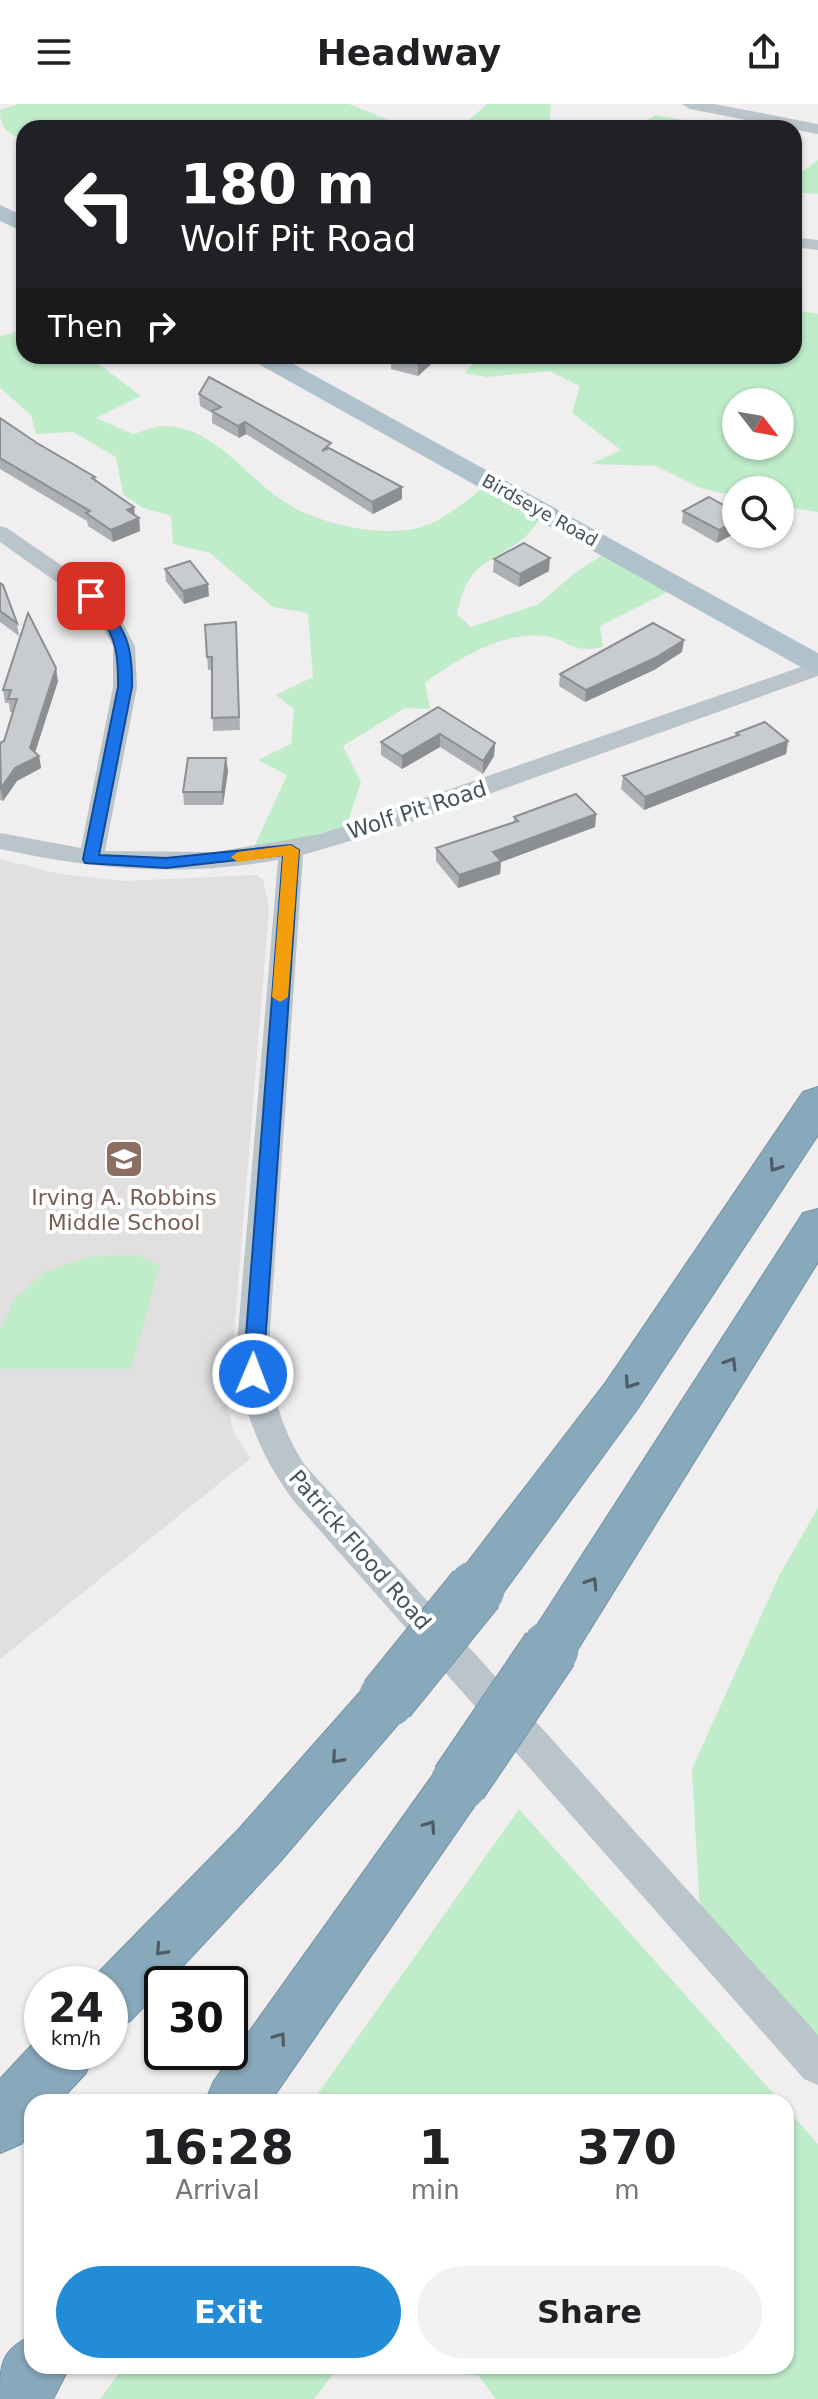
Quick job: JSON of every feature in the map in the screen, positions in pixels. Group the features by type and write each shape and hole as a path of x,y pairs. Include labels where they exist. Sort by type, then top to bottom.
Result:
{"highway":[{"path":"128,1982 258,1847 387,1699 485,1578 622,1395 818,1102"},
{"path":"241,2094 550,1649 818,1225"},
{"path":"0,2092 26,2070"},
{"path":"27,2094 49,2070"},
{"path":"0,2123 24,2097"},
{"path":"13,2399 32,2374"}],"main road":[{"name":"Birdseye Road","path":"288,364 818,666"}],"street":[{"path":"690,104 772,120"},
{"path":"0,532 91,596 106,612 124,646 125,687 91,859"},
{"name":"Wolf Pit Road","path":"0,841 91,859 166,863 291,850 495,784 818,666"},
{"name":"Patrick Flood Road","path":"291,850 253,1344 253,1374 258,1406 269,1436 283,1463 305,1490 818,2065"}],"shaded area":[{"name":"Irving A. Robbins Middle School","path":"0,859 60,874 124,881 256,875 263,879 269,908 228,1409 234,1434 251,1458 0,1659"}],"green space":[{"path":"18,104 349,104 389,120 16,120 16,136 1,121 0,110"},
{"path":"487,104 551,104 550,120 469,120"},
{"path":"655,115 684,120 647,120"},
{"path":"818,160 818,194 802,193 802,172"},
{"path":"802,311 818,314 818,512 794,508 794,476 722,476 722,493 703,489 655,466 591,464 621,450 572,413 580,386 549,371 487,377 464,373 472,364 802,364"},
{"path":"16,332 16,364 99,364 141,396 96,418 133,434 163,426 182,428 199,435 286,503 319,518 359,529 400,531 418,528 449,514 490,483 544,513 524,538 481,567 467,583 457,614 471,627 539,604 576,572 611,550 677,587 600,626 603,647 583,649 553,638 528,636 480,649 451,665 425,683 430,709 405,708 343,746 361,782 344,834 250,856 287,775 258,760 291,744 294,709 276,695 313,677 308,613 273,607 210,553 173,544 171,516 141,507 123,494 116,457 73,432 36,434 31,415 0,388 0,336"},
{"path":"136,1255 160,1265 131,1369 0,1369 0,1330 14,1300 45,1272 88,1257"},
{"path":"818,1508 818,2065 701,1931 692,1769 779,1576"},
{"path":"519,1809 774,2094 318,2094"},
{"path":"794,2117 818,2144 818,2399 496,2399 479,2376 465,2374 794,2374"},
{"path":"118,2374 333,2374 314,2399 100,2399"}],"building":[{"path":"209,377 331,443 322,451 329,448 402,487 372,502 245,422 238,426 212,411 221,407 199,394"},
{"path":"0,418 95,477 92,478 134,507 127,510 139,518 111,530 86,513 90,511 0,458"},
{"path":"709,497 722,504 722,528 719,530 683,511"},
{"path":"524,543 550,558 520,574 494,559"},
{"path":"190,561 208,584 183,591 165,569"},
{"path":"0,583 3,585 17,623 0,611"},
{"path":"28,613 56,668 30,748 39,756 15,768 1,788 0,743 4,741 17,699 8,699 11,690 3,690"},
{"path":"236,622 239,717 212,718 212,657 207,657 205,625"},
{"path":"653,623 684,640 655,658 586,690 560,674"},
{"path":"438,707 495,743 483,761 440,734 402,756 381,742"},
{"path":"765,722 788,741 645,797 623,776 739,735 736,733"},
{"path":"188,758 226,758 222,792 183,792"},
{"path":"576,794 596,814 493,852 501,861 459,875 436,848 518,821 514,817"}],"slow traffic":[{"path":"238,857 291,850 280,997"}],"place":[{"name":"Irving A. Robbins Middle School","path":"124,1159"}],"route":[{"path":"91,596 106,612 124,646 125,687 91,859 166,863 291,850 253,1374"}]}
